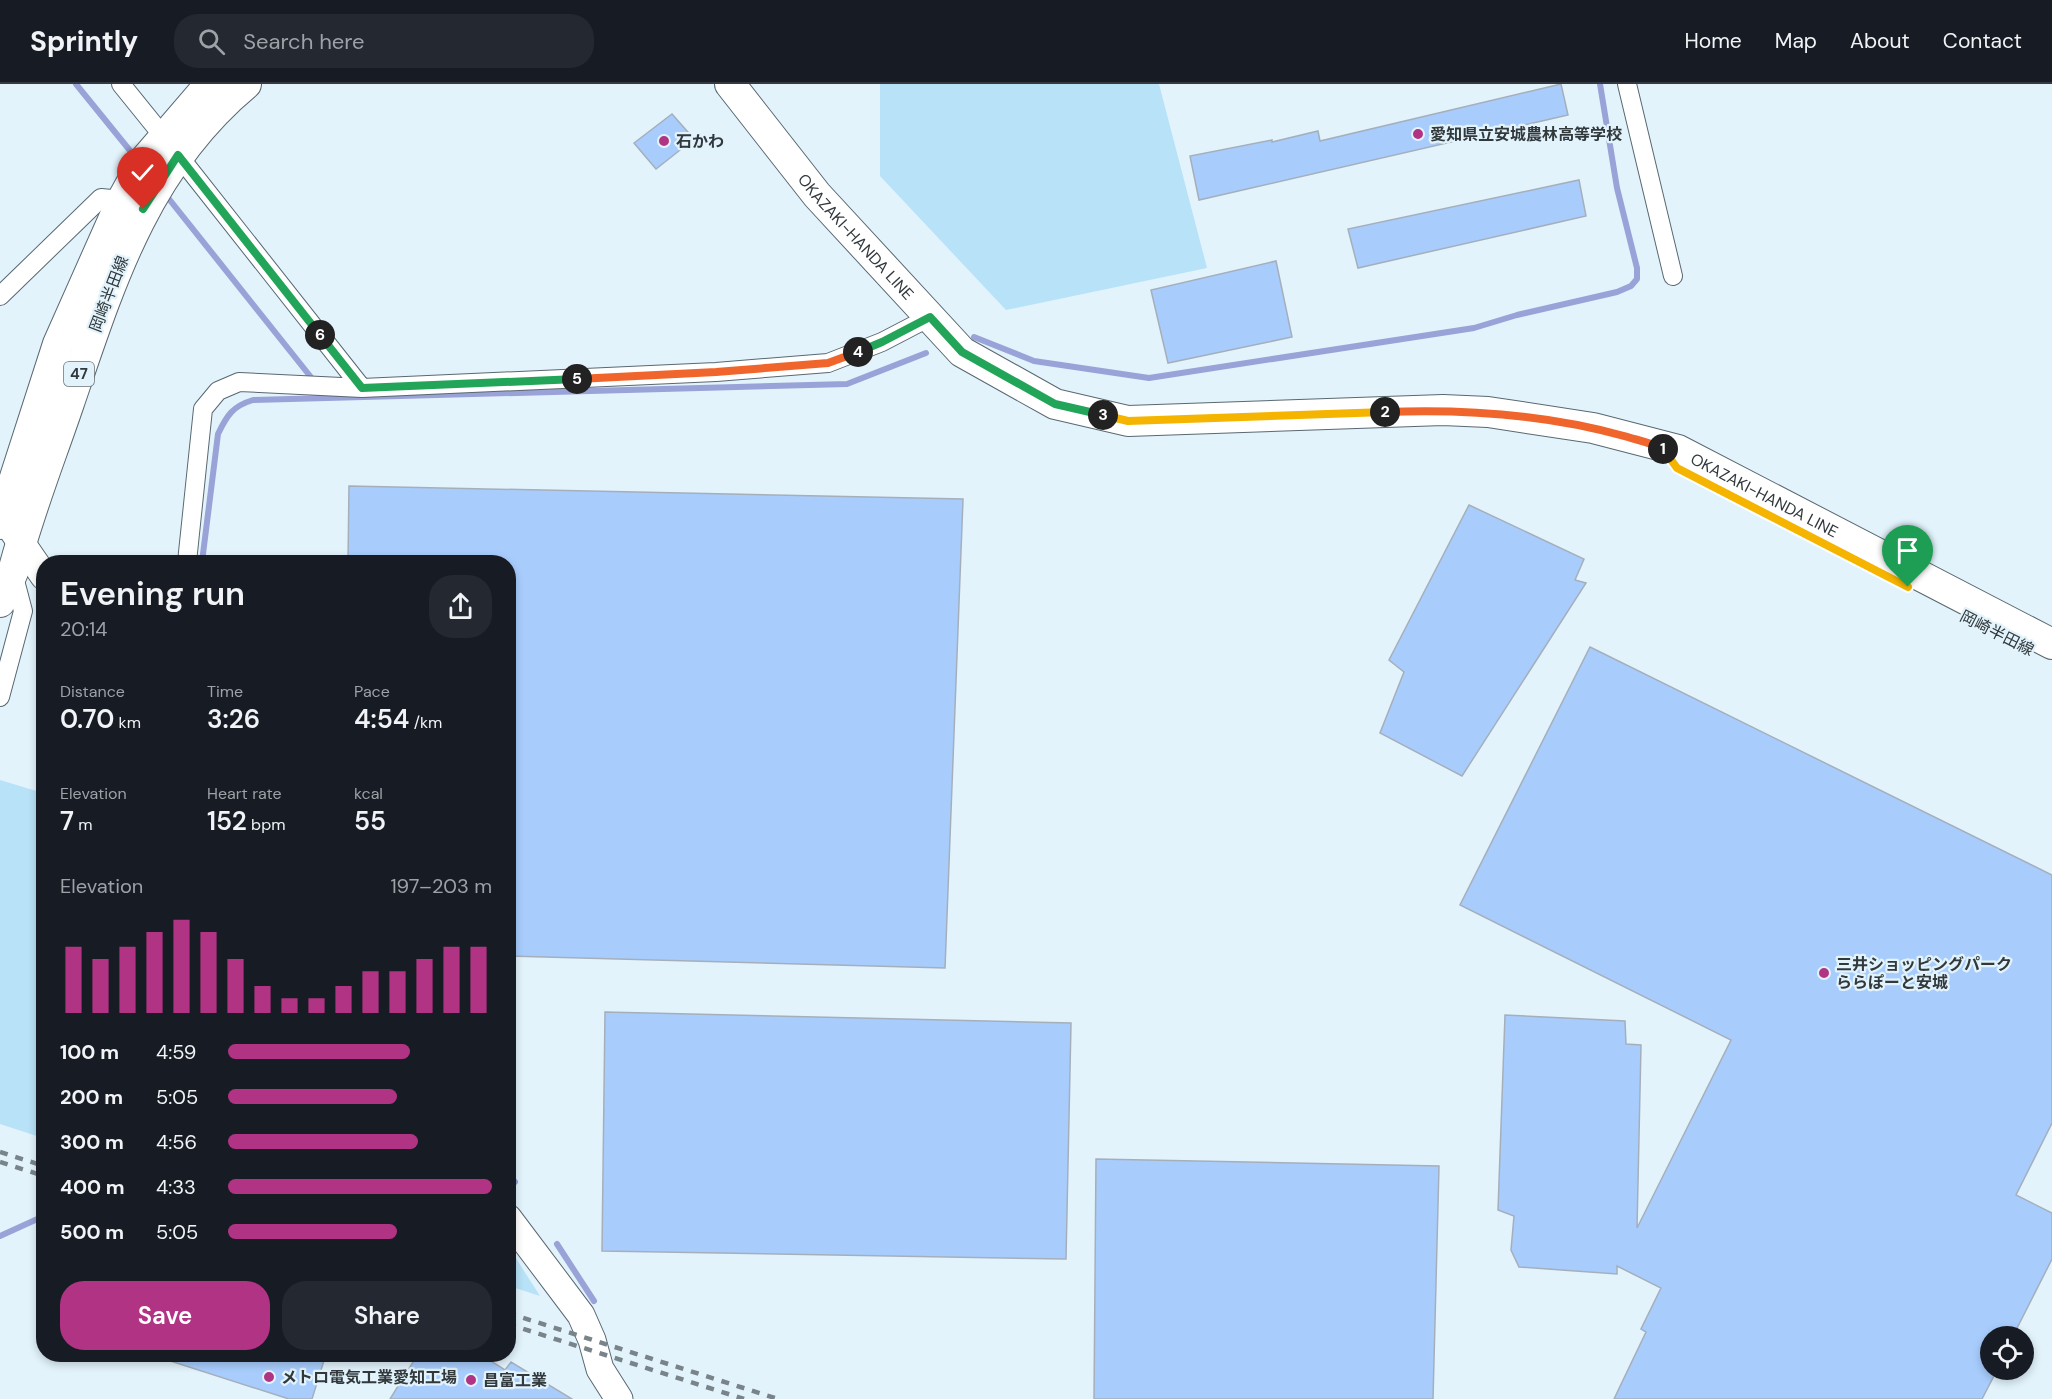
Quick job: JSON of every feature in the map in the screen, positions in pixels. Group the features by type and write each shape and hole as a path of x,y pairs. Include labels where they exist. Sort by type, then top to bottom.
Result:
{"main road":[{"name":"岡崎半田線","path":"6,523 171,146 210,84"},
{"name":"岡崎半田線","path":"0,602 13,572 6,523 58,344 122,200 143,162 171,146 246,84"},
{"name":"OKAZAKI-HANDA LINE","path":"730,84 817,195 962,352 1055,404 1128,421 1443,410 1488,412 1593,428 1678,450 2052,644"},
{"name":"岡崎半田線","path":"1662,447 1677,468 2052,661"}],"street":[{"path":"121,84 362,388"},
{"path":"1627,84 1673,276"},
{"path":"0,296 101,198 122,200"},
{"path":"189,555 203,409 218,391 239,382 362,388 716,372 828,363 882,342 930,317"},
{"path":"6,523 36,565"},
{"path":"0,698 23,612 13,572"},
{"path":"516,1228 582,1315 600,1370 619,1399"}],"shaded area":[{"path":"880,84 1159,84 1207,268 1006,310 880,176"},
{"path":"0,780 36,791 36,1136 0,1124"},
{"path":"516,1258 540,1296 516,1288"}],"building":[{"name":"愛知県立安城農林高等学校","path":"1561,84 1568,115 1199,200 1190,156 1272,140 1272,142 1318,131 1320,141"},
{"name":"石かわ","path":"672,114 694,139 656,169 634,143"},
{"path":"1579,180 1586,216 1358,268 1348,229"},
{"path":"1276,261 1292,337 1168,363 1151,290"},
{"path":"349,486 963,499 945,968 516,956 516,555 348,555"},
{"path":"1469,505 1584,559 1575,580 1586,583 1462,776 1380,733 1404,672 1389,660"},
{"name":"三井ショッピングパーク ららぽーと安城","path":"1590,647 2052,875 2052,1123 2016,1195 2052,1213 2052,1259 2018,1326 1980,1326 1980,1380 1992,1380 1982,1399 1614,1399 1646,1332 1641,1329 1661,1288 1617,1266 1617,1274 1519,1267 1511,1250 1514,1216 1498,1210 1505,1015 1625,1021 1626,1044 1641,1045 1637,1228 1731,1040 1460,905"},
{"path":"605,1012 1071,1023 1066,1259 602,1251"},
{"path":"1096,1159 1439,1166 1433,1399 1094,1399"},
{"name":"メトロ電気工業愛知工場","path":"173,1362 324,1362 312,1399 289,1399"},
{"name":"昌富工業","path":"413,1362 492,1362 505,1370 511,1362 572,1399 390,1399"}],"waterway":[{"path":"76,84 136,158"},
{"path":"974,337 1034,361 1149,378 1474,328 1517,315 1617,292 1631,286 1637,279 1637,268 1617,188 1600,84"},
{"path":"165,194 314,381"},
{"path":"203,555 218,434 231,412 240,405 253,400 847,384 926,353"},
{"path":"0,1236 36,1220"},
{"path":"557,1244 594,1301"}],"railway":[{"path":"0,1152 36,1163"},
{"path":"0,1162 36,1173"},
{"path":"516,1316 778,1399"},
{"path":"516,1327 744,1399"}],"place":[{"name":"愛知県立安城農林高等学校","path":"1418,134"},
{"name":"石かわ","path":"664,141"},
{"name":"三井ショッピングパーク ららぽーと安城","path":"1824,973"},
{"name":"メトロ電気工業愛知工場","path":"269,1377"},
{"name":"昌富工業","path":"471,1380"}],"route":[{"path":"143,209 178,155 362,388 716,372 828,363 882,342 930,317 962,352 1055,404 1128,421 1443,410 1488,412 1593,428 1662,447 1677,468 1908,587"}]}
